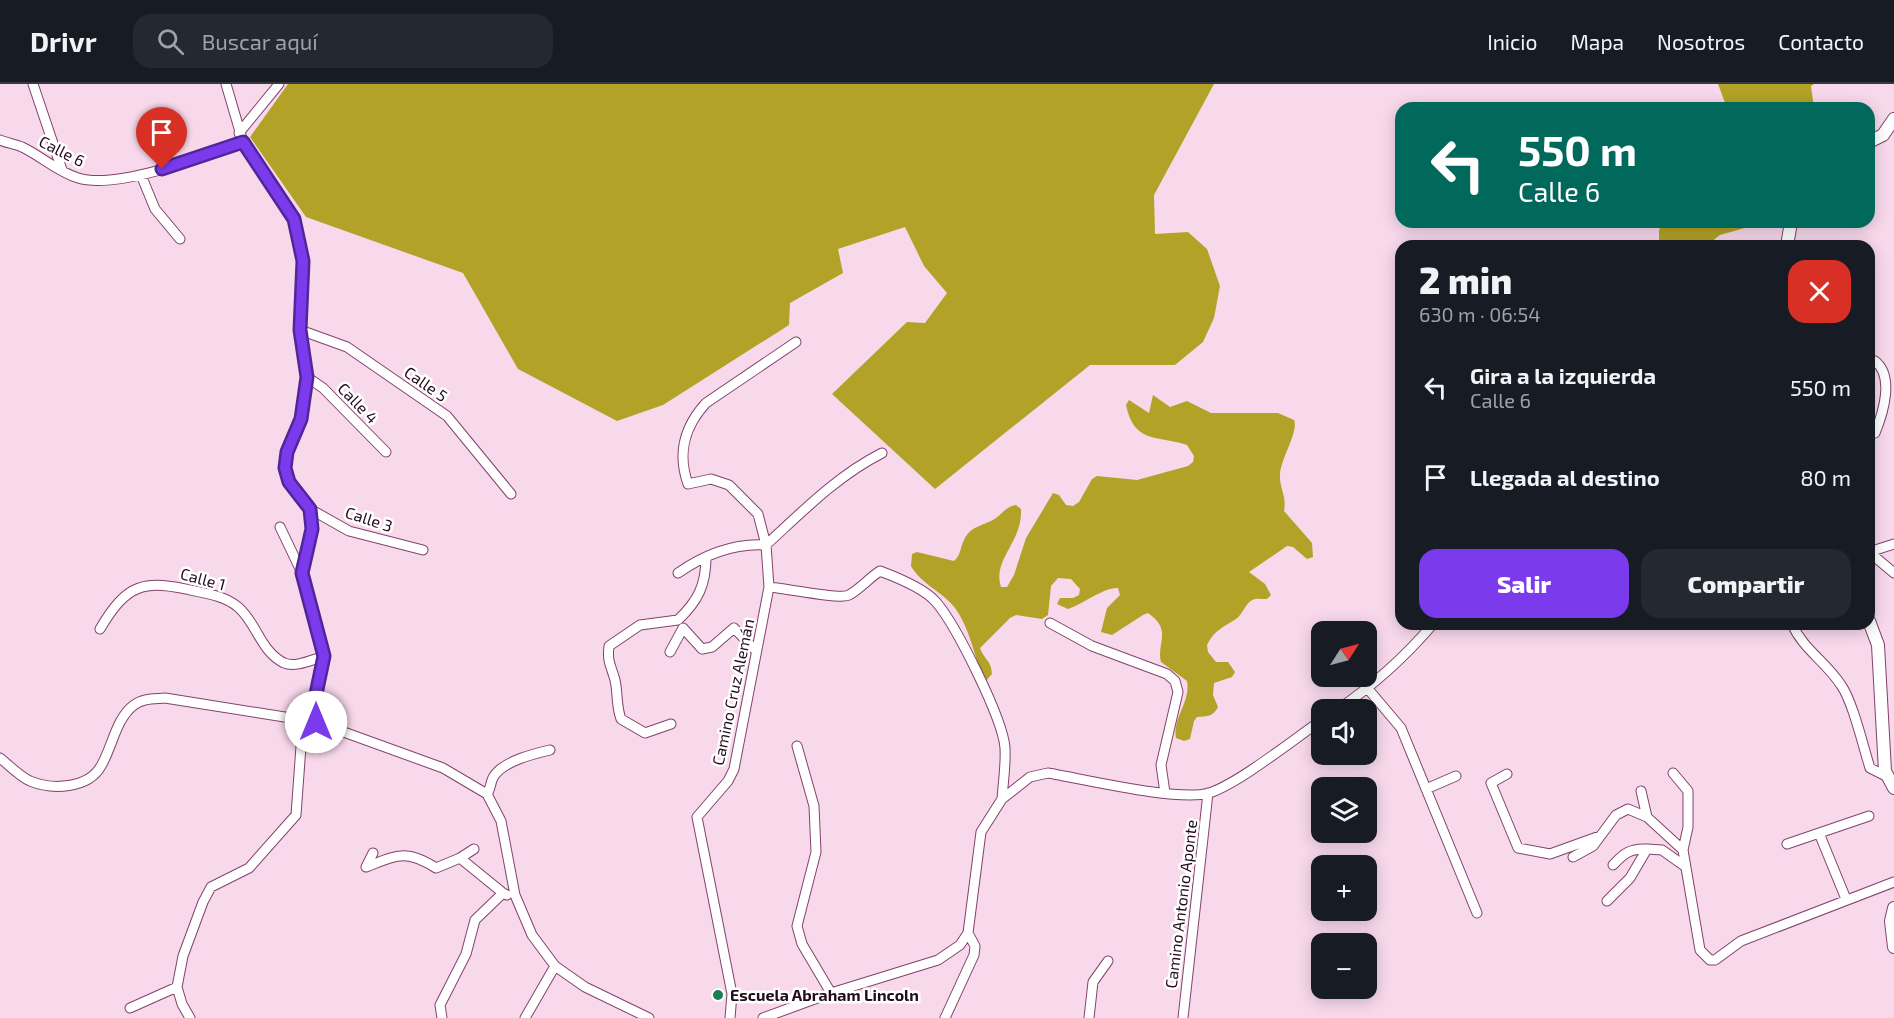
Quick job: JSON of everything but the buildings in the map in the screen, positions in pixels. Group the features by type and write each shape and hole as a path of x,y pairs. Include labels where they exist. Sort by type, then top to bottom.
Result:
{"main road":[{"path":"1875,139 1882,135 1894,119"},
{"path":"1872,630 1878,645 1878,686 1884,723 1886,776 1894,788"},
{"path":"1894,908 1892,921 1894,947"}],"street":[{"path":"33,84 62,170"},
{"path":"226,84 241,137 294,219 303,261 300,330 307,377 301,419 287,452 285,468 289,482 310,509 312,529 302,573"},
{"path":"241,137 279,84"},
{"name":"Calle 6","path":"3,141 21,147 78,178 95,181 141,175 184,164 241,137"},
{"path":"141,175 154,208 180,238"},
{"name":"Calle 5","path":"300,330 347,346 447,416 512,494"},
{"name":"Camino Cruz Alemán","path":"730,1018 732,994 697,817 729,781 734,769 755,650 769,587 766,545 758,514 729,485 711,479 688,484 682,467 682,449 694,415 706,403 796,342"},
{"path":"1875,361 1883,366 1889,379 1889,390 1875,433"},
{"name":"Calle 4","path":"307,377 323,388 386,452"},
{"path":"678,573 706,557 746,543 766,545 828,487 855,466 882,453"},
{"name":"Calle 3","path":"310,509 349,531 423,550"},
{"path":"280,527 302,573 324,656 316,694 316,722"},
{"path":"1875,550 1894,544"},
{"path":"671,724 645,733 621,719 617,709 615,679 607,661 609,646 640,625 678,620 700,595 706,576 706,557"},
{"path":"1875,557 1894,573"},
{"path":"769,587 812,591 836,598 848,595 880,571 902,580 935,600 949,622 999,720 1005,748 1002,799"},
{"name":"Calle 1","path":"100,628 111,609 134,590 147,584 170,585 228,601 247,617 268,651 284,663 297,664 324,656"},
{"path":"1050,623 1092,646 1167,674 1175,681 1178,692 1161,765 1165,793"},
{"path":"670,652 683,628 702,649 712,647 734,628 755,650"},
{"path":"1353,699 1406,656 1428,630"},
{"path":"1795,630 1799,639 1830,669 1843,687 1870,768 1886,776"},
{"path":"1368,689 1401,728 1478,913"},
{"path":"0,758 29,780 61,788 86,780 100,768 124,716 133,705 145,699 165,698 316,722 443,768 487,794 501,821 515,895 532,935 555,966 585,987 648,1018"},
{"path":"190,1018 182,1004 177,987 183,956 211,888 249,868 296,815 303,719"},
{"path":"763,1018 831,993 938,960 960,945 968,933 981,832 1002,799 1030,777 1048,773 1165,793 1208,793 1237,778 1311,728"},
{"path":"797,746 814,806 816,852 796,926 802,944 831,993"},
{"path":"487,794 494,776 532,754 550,750"},
{"path":"1673,772 1688,791 1688,827 1683,850 1700,950 1710,960 1715,960 1741,941 1894,882"},
{"path":"1507,774 1491,783 1518,848 1550,854 1602,836"},
{"path":"1426,789 1456,776"},
{"path":"1641,791 1647,817"},
{"name":"Camino Antonio Aponte","path":"1183,1018 1208,793"},
{"path":"1573,857 1593,846 1616,815 1628,810 1647,817 1683,850"},
{"path":"1787,844 1869,816"},
{"path":"1819,833 1846,899"},
{"path":"1613,865 1624,853 1635,848 1662,850 1686,867"},
{"path":"373,853 366,867 401,854 420,858 436,868 474,849"},
{"path":"1607,901 1630,878 1647,849"},
{"path":"460,858 503,893 515,895"},
{"path":"442,1018 440,1005 466,954 475,920 503,893"},
{"path":"945,1018 974,955 975,946 968,933"},
{"path":"1089,1018 1093,982 1108,961"},
{"path":"525,1018 555,966"},
{"path":"130,1008 177,987"}],"shaded area":[{"path":"288,84 1214,84 1154,195 1155,234 1188,232 1207,249 1220,286 1214,318 1203,342 1175,365 1090,365 935,489 832,394 907,322 925,323 947,293 924,266 905,227 838,249 843,273 790,303 789,325 663,405 617,421 518,369 463,273 306,217 250,137"},
{"path":"1718,84 1814,84 1811,86 1813,102 1725,102"},
{"path":"1660,228 1745,228 1720,235 1714,240 1659,240"},
{"path":"1153,395 1170,407 1187,401 1211,413 1278,413 1294,420 1294,431 1280,474 1284,511 1312,543 1313,557 1307,559 1293,547 1287,546 1249,572 1265,584 1271,595 1267,599 1252,600 1238,617 1213,636 1207,645 1208,652 1216,662 1228,662 1235,672 1232,677 1214,683 1213,695 1218,707 1212,714 1197,717 1190,739 1184,741 1176,738 1175,731 1188,689 1187,681 1161,662 1162,631 1156,619 1148,613 1112,635 1101,632 1107,608 1120,595 1118,588 1106,590 1068,609 1057,604 1060,598 1073,598 1079,595 1080,589 1071,579 1058,578 1051,586 1048,615 1042,619 1016,615 1010,618 980,648 989,662 992,674 985,682 969,635 955,608 920,578 911,566 912,554 917,552 954,561 970,531 1016,505 1021,509 1020,521 999,577 1001,587 1007,587 1014,575 1026,538 1053,493 1059,495 1066,505 1073,506 1079,502 1092,479 1097,476 1137,480 1188,466 1193,462 1194,456 1187,445 1148,436 1135,426 1130,418 1126,405 1129,400 1149,413"}],"place":[{"name":"Escuela Abraham Lincoln","path":"718,995"}],"route":[{"path":"162,169 184,164 243,142 283,198 297,227 303,261 300,330 307,377 301,419 287,452 285,468 289,482 310,509 312,529 302,573 324,656 316,694 316,722"}]}
